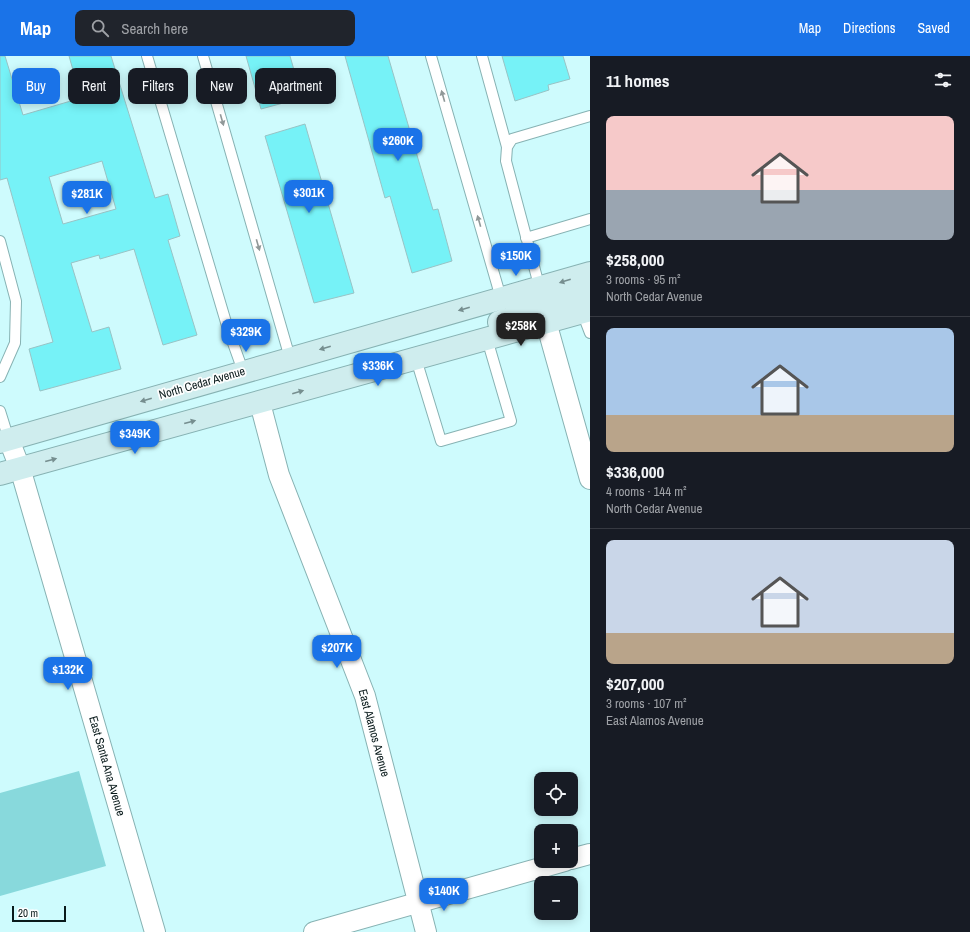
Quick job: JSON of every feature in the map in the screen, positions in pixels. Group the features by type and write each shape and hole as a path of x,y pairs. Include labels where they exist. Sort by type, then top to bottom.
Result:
{"main road":[{"name":"North Cedar Avenue","path":"4,441 501,298 540,289 590,273"},
{"path":"487,339 497,322 523,314 531,308 536,301 540,289"},
{"path":"546,322 551,308 556,303 566,298 590,291"},
{"path":"10,471 260,403 586,311"}],"street":[{"path":"546,322 590,479"},
{"name":"East Alamos Avenue","path":"260,403 279,475 365,696 426,932"},
{"name":"East Santa Ana Avenue","path":"4,441 10,471 154,932"},
{"path":"578,857 590,854"},
{"path":"314,932 540,868"}],"lane":[{"path":"147,56 228,328 243,372"},
{"path":"203,56 290,358"},
{"path":"432,56 501,298"},
{"path":"482,56 507,147 506,161 540,289"},
{"path":"507,147 512,139 587,115 590,116"},
{"path":"526,238 590,219"},
{"path":"0,241 16,301 15,343 0,377"},
{"path":"586,311 590,333"},
{"path":"416,359 441,441 511,421 487,339"},
{"path":"0,411 4,441"}],"shaded area":[{"path":"79,771 106,866 0,896 0,793"}],"building":[{"path":"0,56 5,56 12,79 12,104 20,104 23,115 68,102 68,104 120,104 120,85 155,198 168,194 180,236 168,240 197,335 163,345 134,249 100,259 99,255 71,263 92,332 109,327 121,369 40,391 29,349 53,342 7,178 0,180","holes":["102,161 116,209 63,224 49,177"]},
{"path":"69,56 111,56 115,68 72,68"},
{"path":"246,56 290,56 293,68 255,68 255,88"},
{"path":"345,56 388,56 433,210 438,209 452,261 412,273 390,196 385,198"},
{"path":"502,56 563,56 570,79 548,85 549,90 515,101"},
{"path":"260,104 280,104 261,109"},
{"path":"305,124 354,293 314,303 265,136"}]}
